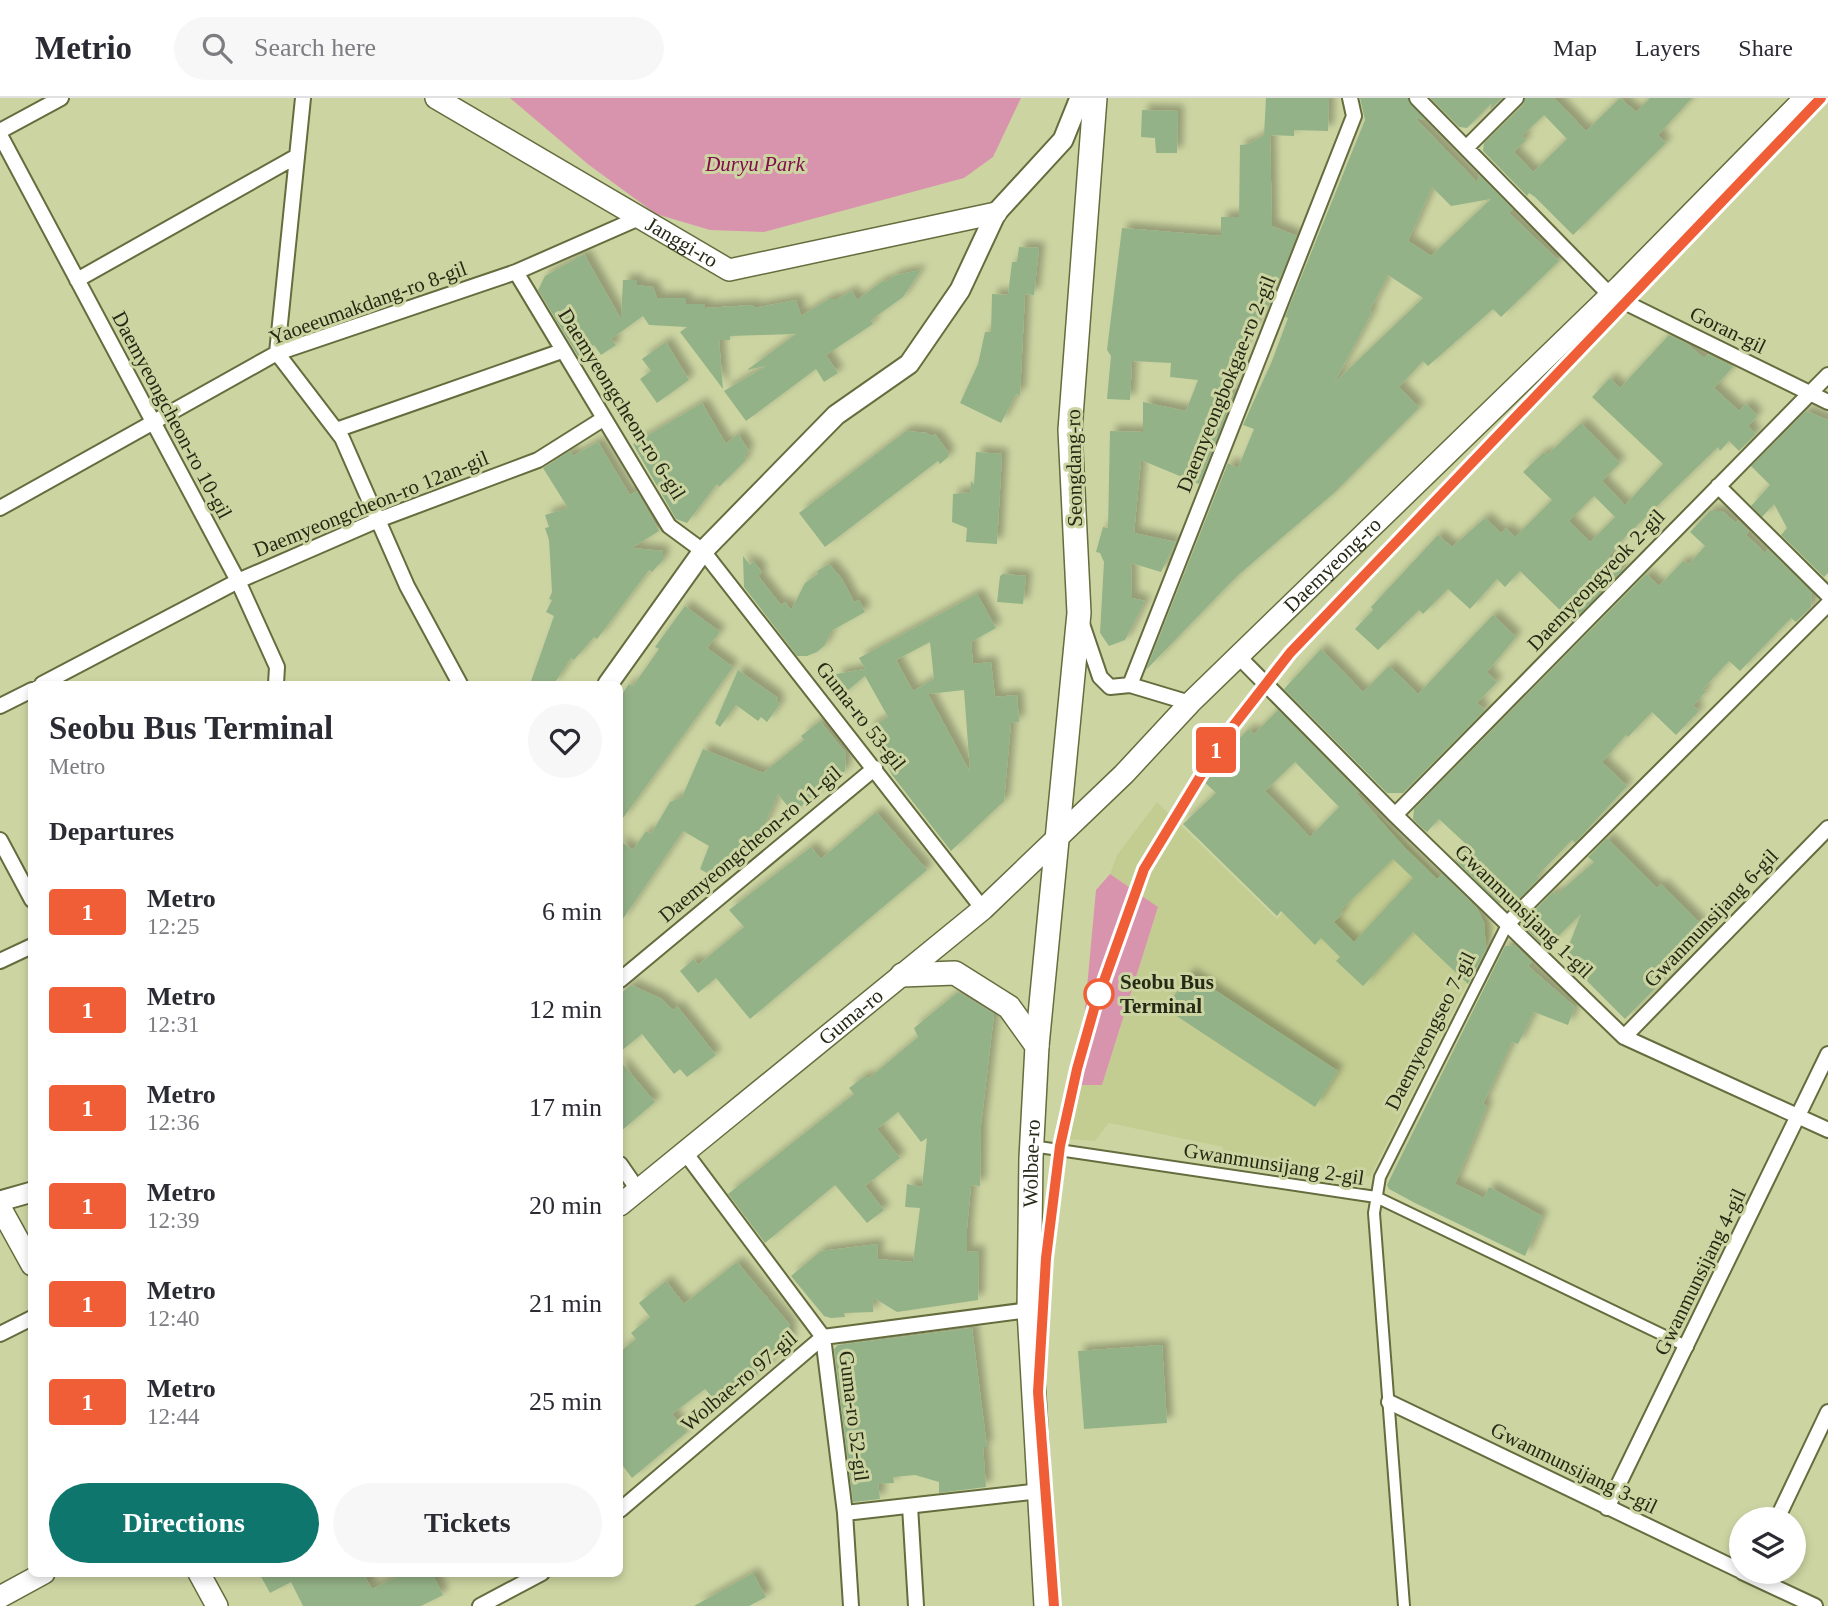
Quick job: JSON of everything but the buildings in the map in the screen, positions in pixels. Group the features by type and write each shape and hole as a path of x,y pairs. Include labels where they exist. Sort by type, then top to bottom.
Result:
{"main road":[{"name":"Janggi-ro","path":"436,98 729,270 996,213"},
{"name":"Seongdang-ro","path":"1057,838 1079,613 1070,430 1095,98"},
{"name":"Daemyeong-ro","path":"1057,838 1124,774 1190,703 1610,295 1805,98"},
{"name":"Guma-ro","path":"623,1202 984,909 1057,838"},
{"name":"Wolbae-ro","path":"1046,1606 1029,1310 1032,1146 1038,1046 1057,838"},
{"path":"902,975 955,973 1009,1007 1038,1046"},
{"path":"0,1208 28,1258"},
{"path":"0,1597 37,1577"},
{"path":"201,1577 217,1606"}],"street":[{"path":"0,133 61,98"},
{"path":"303,98 277,354 336,430 407,586 458,681"},
{"path":"610,681 703,551 836,415 909,364 960,290 996,213 1063,140 1080,98"},
{"name":"Daemyeongbokgae-ro 2-gil","path":"1129,685 1354,116 1350,98"},
{"path":"1417,98 1610,295"},
{"path":"1466,148 1516,98"},
{"name":"Daemyeongcheon-ro 10-gil","path":"0,133 238,581 277,667 276,681"},
{"path":"77,280 297,156"},
{"name":"Yaoeeumakdang-ro 8-gil","path":"0,489 4,506 277,354 516,272 639,218"},
{"name":"Daemyeongcheon-ro 6-gil","path":"516,272 669,526 703,551"},
{"name":"Goran-gil","path":"1610,295 1828,402"},
{"path":"336,430 562,351"},
{"name":"Daemyeongyeok 2-gil","path":"1395,815 1828,375"},
{"name":"Daemyeongcheon-ro 12an-gil","path":"48,681 238,581 378,520 538,460 603,419"},
{"path":"1718,486 1828,595"},
{"name":"Guma-ro 53-gil","path":"703,551 984,909"},
{"name":"Daemyeongseo 7-gil","path":"1404,1606 1374,1213 1380,1177 1508,923 1828,604"},
{"path":"1079,613 1100,677 1110,687 1129,685 1190,703"},
{"name":"Gwanmunsijang 1-gil","path":"1238,656 1395,815 1624,1037 1828,1130"},
{"path":"0,706 28,692"},
{"name":"Daemyeongcheon-ro 11-gil","path":"623,978 875,768"},
{"name":"Gwanmunsijang 6-gil","path":"1624,1037 1828,828"},
{"path":"0,840 28,892"},
{"path":"0,961 28,948"},
{"name":"Gwanmunsijang 4-gil","path":"1607,1508 1688,1347 1828,1054"},
{"name":"Gwanmunsijang 2-gil","path":"1032,1146 1377,1197 1688,1347"},
{"name":"Guma-ro 52-gil","path":"684,1151 823,1337 845,1513 851,1606"},
{"path":"623,1168 638,1190"},
{"path":"0,1201 28,1193"},
{"name":"Wolbae-ro 97-gil","path":"623,1507 823,1337 1029,1310"},
{"path":"0,1334 28,1320"},
{"name":"Gwanmunsijang 3-gil","path":"1389,1402 1729,1564"},
{"path":"1783,1507 1828,1412"},
{"path":"845,1513 1040,1491"},
{"path":"910,1506 916,1606"},
{"path":"480,1606 534,1577"},
{"name":"Gwanmunsijang 3-gil","path":"1770,1584 1815,1606"}],"shaded area":[{"path":"1157,802 1277,919 1378,815 1464,901 1495,927 1370,1177 1222,1153 1223,1147 1109,1123 1095,1141 1067,1139 1078,1085 1102,1085 1158,907 1110,874 1117,855"}],"green space":[{"name":"Duryu Park","path":"510,98 1021,98 993,157 964,178 764,232 710,230 656,214 589,165"},
{"path":"1110,874 1158,907 1102,1085 1078,1085 1096,890"}],"metro line":[{"name":"1","path":"1054,1606 1038,1392 1051,1213 1060,1146 1077,1069 1094,1009 1144,869 1223,739 1290,653 1821,98"}],"place":[{"name":"Seobu Bus Terminal","path":"1099,994"}]}
